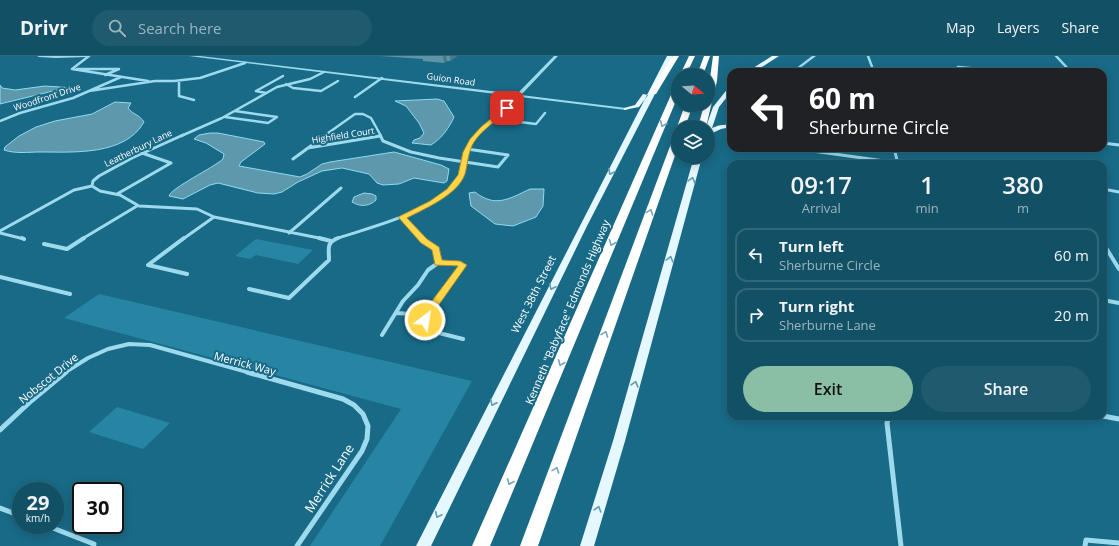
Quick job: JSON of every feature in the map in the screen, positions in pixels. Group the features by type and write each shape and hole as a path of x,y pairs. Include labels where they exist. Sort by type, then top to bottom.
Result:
{"highway":[{"path":"653,92 676,56"},
{"path":"686,68 692,56"},
{"path":"703,68 707,56"},
{"path":"704,120 714,81 716,56"},
{"name":"Kenneth \"Babyface\" Edmonds Highway","path":"481,546 671,104"},
{"path":"529,546 671,154"}],"main road":[{"name":"West 38th Street","path":"423,546 485,420 653,92 669,56"},
{"path":"626,109 639,105 662,63 669,56"},
{"path":"756,68 776,56"},
{"path":"711,120 720,102 727,93"},
{"path":"626,109 634,116 629,137"},
{"path":"713,114 718,121 727,125"},
{"path":"715,128 727,126"},
{"path":"587,546 621,434 696,164"}],"street":[{"path":"39,56 87,56"},
{"path":"72,70 87,56"},
{"name":"Guion Road","path":"191,56 382,78 626,109"},
{"path":"0,232 74,190 92,186 96,190 117,194 137,206 188,207 203,211 214,217 331,241 402,217 423,208 445,194 461,176 467,149 476,135 495,119 556,56"},
{"path":"798,68 814,56"},
{"path":"868,56 872,68"},
{"path":"1056,56 1067,68"},
{"path":"72,70 155,81 178,81 203,77 245,63"},
{"path":"958,67 969,68"},
{"path":"72,70 108,68 119,69 105,75"},
{"name":"Leatherbury Lane","path":"92,186 93,181 99,176 142,153 225,117 266,93 286,84 310,79 324,72"},
{"path":"266,93 256,91 283,76"},
{"name":"Woodfront Drive","path":"0,121 20,113 73,98 121,77"},
{"path":"355,97 382,78"},
{"path":"286,84 293,88 321,91 338,80"},
{"path":"89,91 155,81"},
{"path":"178,81 179,96 194,100"},
{"path":"225,117 268,123 277,117 235,111"},
{"name":"Highfield Court","path":"293,159 358,113 367,115 371,118 383,141 406,151 433,158 498,167 508,155 467,149"},
{"path":"495,119 536,124 545,113"},
{"name":"Highfield Court","path":"308,148 380,136"},
{"path":"1107,144 1119,145"},
{"path":"818,152 871,160"},
{"path":"117,194 171,163 142,153"},
{"path":"289,233 341,188"},
{"path":"1107,190 1119,192"},
{"path":"44,244 67,249 137,206"},
{"path":"187,274 148,265 214,217"},
{"path":"402,217 424,241 436,249 438,263"},
{"path":"0,232 24,239"},
{"path":"249,289 289,298 328,260 329,244 331,241"},
{"path":"1107,250 1119,269"},
{"path":"382,335 403,301 418,285 424,275 438,263 460,263 463,266 425,318 426,322 439,333 463,339"},
{"path":"0,277 70,294"},
{"path":"1107,301 1119,303"},
{"path":"396,313 426,315"},
{"name":"Merrick Way","path":"112,348 133,344 150,345 343,399 358,407 366,418"},
{"name":"Nobscot Drive","path":"0,430 77,364 112,348"},
{"path":"1107,417 1119,419"},
{"name":"Merrick Lane","path":"297,546 362,451 368,435 366,418"},
{"path":"888,420 901,546"},
{"path":"0,508 12,513"},
{"path":"64,532 94,544 93,546"},
{"path":"1085,546 1086,540 1119,543"}],"shaded area":[{"path":"0,85 2,88 15,90 45,86 74,88 53,91 0,104"},
{"path":"437,99 444,101 454,117 450,125 442,136 431,145 412,143 414,140 420,138 424,133 419,123 406,106 395,101"},
{"path":"115,102 131,103 128,108 144,122 135,133 124,141 97,150 68,152 13,152 4,150 5,147 19,136 36,127 55,121 92,114"},
{"path":"218,133 264,142 265,144 241,162 239,166 300,177 322,164 394,152 441,165 449,169 447,181 444,183 414,178 399,184 383,185 377,183 369,174 342,168 322,171 298,182 282,192 274,194 258,193 218,183 210,185 183,199 169,196 171,192 184,183 223,159 224,154 206,143 194,139 199,135"},
{"path":"530,189 544,189 543,206 536,217 513,226 495,224 471,206 469,193 475,192 489,200 496,201 509,199"},
{"path":"364,193 376,196 376,200 371,204 365,205 352,202 354,197"},
{"path":"256,239 313,250 298,264 256,255 250,259 235,256"},
{"path":"99,294 472,381 380,546 310,546 401,409 64,318"},
{"path":"117,407 170,423 143,449 89,432"}],"route":[{"path":"425,320 426,315 463,265 460,263 438,263 437,250 434,246 424,241 402,217 432,203 445,194 456,183 461,176 466,152 472,140 483,128 507,108"}]}
